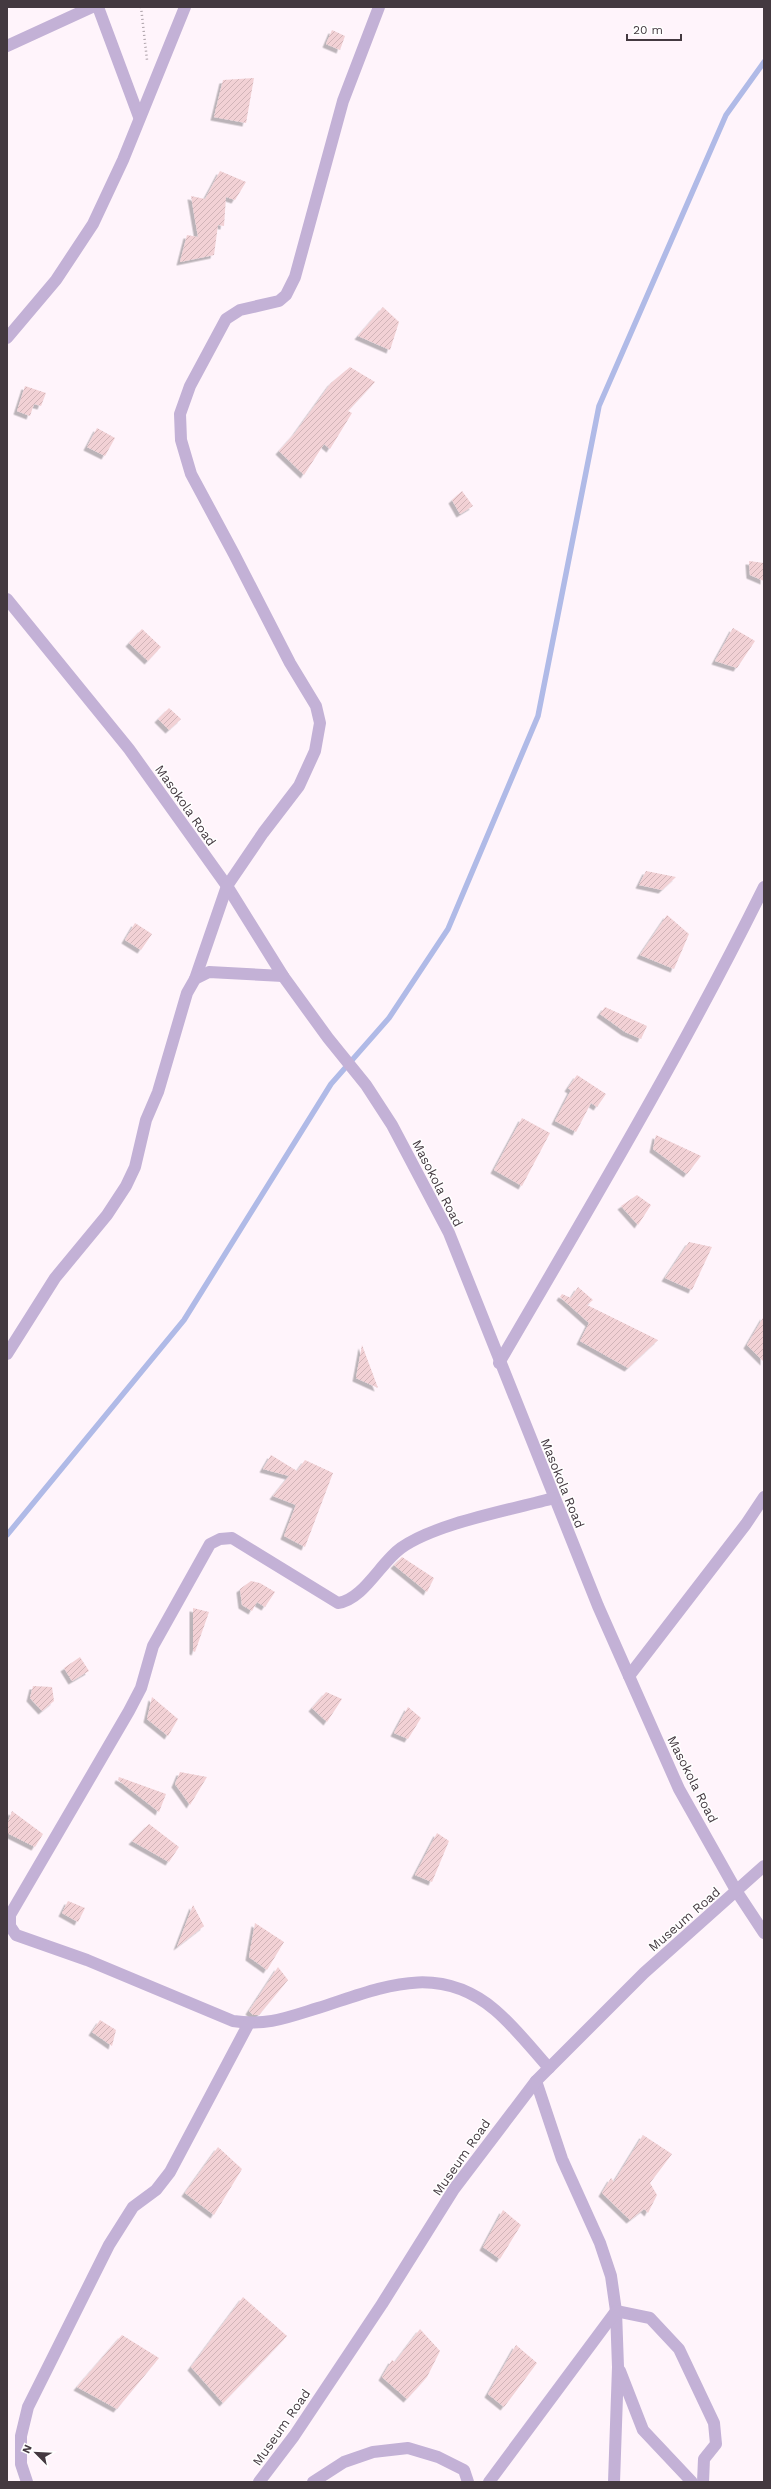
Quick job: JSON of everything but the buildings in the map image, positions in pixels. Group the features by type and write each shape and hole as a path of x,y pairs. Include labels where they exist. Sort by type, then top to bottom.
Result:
{"street":[{"path":"7,46 92,7"},
{"path":"98,7 139,117"},
{"path":"7,338 56,280 94,224 123,160 184,7"},
{"path":"7,1354 55,1278 107,1215 126,1186 135,1167 146,1120 158,1092 187,993 195,979 227,886 263,833 299,786 315,751 320,723 316,706 290,663 191,474 181,440 180,414 193,380 226,319 240,310 279,301 286,295 295,277 343,101 379,7"},
{"name":"Masokola Road","path":"7,599 129,749 227,886 283,976 328,1038 366,1085 392,1125 449,1233 554,1498 628,1676 679,1789 737,1892 764,1933"},
{"path":"500,1363 593,1202 741,933 764,886"},
{"path":"195,979 209,972 283,976"},
{"path":"628,1676 746,1524 764,1497"},
{"path":"549,2068 495,2010 468,1993 430,1981 396,1984 273,2022 249,2023 233,2021 87,1960 16,1935 10,1926 10,1915 100,1763 141,1688 153,1646 210,1544 220,1539 232,1538 338,1603 353,1598 400,1549 424,1534 554,1498"},
{"name":"Museum Road","path":"259,2482 294,2436 334,2377 454,2189 536,2081 644,1973 737,1892 764,1866"},
{"path":"27,2482 21,2464 21,2436 28,2406 109,2245 133,2207 156,2190 170,2172 249,2023"},
{"path":"536,2081 562,2159 600,2243 611,2276 616,2312 618,2367 614,2482"},
{"path":"489,2482 616,2312"},
{"path":"616,2312 650,2318 680,2349 714,2423 716,2444 704,2459 703,2482"},
{"path":"618,2367 643,2430 692,2482"},
{"path":"313,2482 344,2462 373,2452 408,2448 438,2457 464,2470 468,2482"}],"path":[{"path":"141,7 151,91"}],"waterway":[{"path":"7,1535 184,1320 331,1084 389,1018 448,929 538,716 599,406 726,115 764,62"}]}
